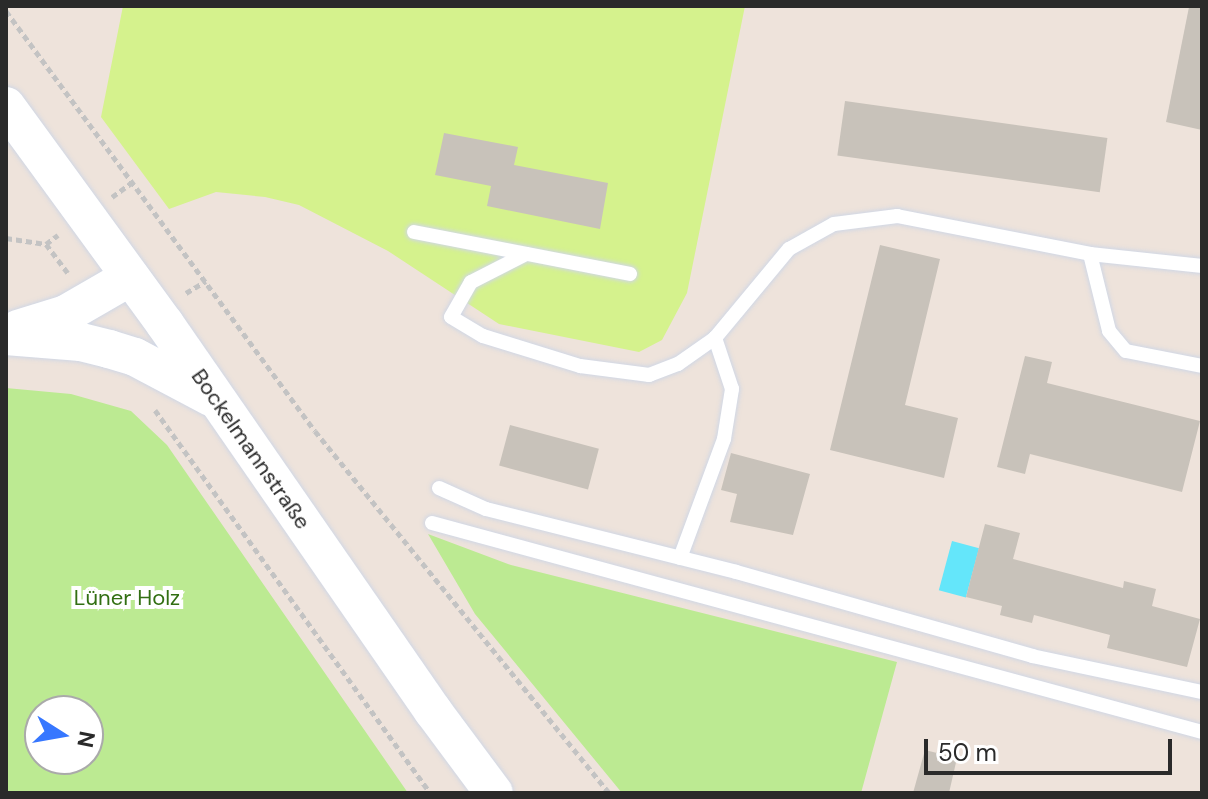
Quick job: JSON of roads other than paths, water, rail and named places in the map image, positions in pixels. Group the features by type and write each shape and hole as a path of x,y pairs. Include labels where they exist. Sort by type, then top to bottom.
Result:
{"main road":[{"name":"Bockelmannstraße","path":"6,106 219,401 433,711 494,793"},
{"path":"6,334 66,314 130,277"},
{"path":"6,334 81,342 135,357 219,401"}],"lane":[{"path":"526,254 471,282 451,317 483,336 580,366 649,375 678,364 715,338 789,249 834,224 897,216 1090,254 1202,266"},
{"path":"414,232 630,274"},
{"path":"1090,254 1109,331 1126,351 1202,366"},
{"path":"680,558 724,439 732,389 715,338"},
{"path":"439,488 486,509 680,558 1032,656 1202,692"},
{"path":"432,523 1202,732"}],"water":[{"path":"952,541 979,548 966,598 939,590"}],"park label":[{"name":"Lüner Holz","path":"127,598"}]}
